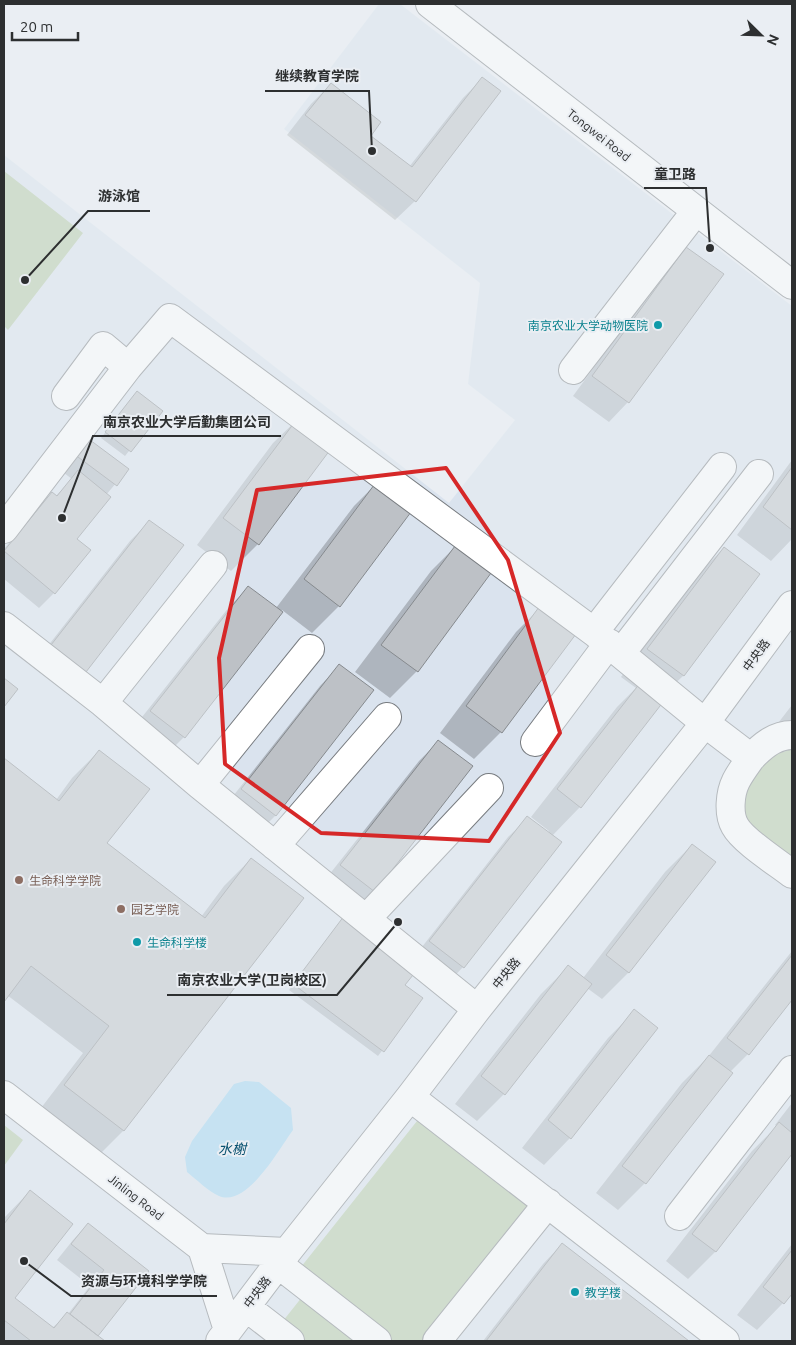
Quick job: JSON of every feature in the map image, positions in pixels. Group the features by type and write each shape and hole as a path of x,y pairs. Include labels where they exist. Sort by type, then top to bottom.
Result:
{"street":[{"name":"Tongwei Road","path":"430,4 792,285"},
{"path":"573,370 696,211"},
{"path":"4,529 128,367 170,318 608,643 752,758"},
{"path":"66,396 103,346 128,367"},
{"path":"535,742 608,643 722,467"},
{"path":"608,643 759,474"},
{"path":"102,703 213,565"},
{"name":"中央路","path":"224,1336 282,1258 410,1097 477,1009 706,723 792,606"},
{"path":"4,626 102,703 200,785 477,1009"},
{"path":"200,785 310,649"},
{"path":"275,846 387,717"},
{"path":"792,735 778,737 768,743 752,758 735,782 731,806 734,826 742,835 792,874"},
{"path":"366,920 489,788"},
{"path":"680,1216 792,1070"},
{"name":"Jinling Road","path":"4,1095 202,1248"},
{"path":"410,1097 725,1341"},
{"path":"437,1341 548,1203"},
{"path":"224,1336 202,1248 282,1258 377,1341"},
{"path":"246,1306 290,1341"}],"highlighted area":[{"path":"446,468 508,560 560,733 489,841 321,833 225,764 219,658 257,490"}],"shaded area":[{"path":"379,4 400,4 792,306 792,1341 4,1341 4,155 449,503 515,420 468,384 480,283 284,129"}],"green space":[{"path":"4,171 83,233 8,330 4,326"},
{"path":"792,749 792,862 752,827 745,815 744,807 751,780 761,766 773,756"},
{"path":"421,1116 531,1206 422,1341 385,1341 297,1272"},
{"path":"4,1125 23,1140 4,1166"},
{"path":"306,1292 368,1341 299,1341 279,1326"}],"water":[{"name":"水榭","path":"245,1081 259,1082 291,1108 293,1130 271,1162 251,1185 230,1197 219,1196 187,1172 185,1157 192,1141 234,1084"}],"building":[{"path":"482,77 501,91 416,202 305,115 331,83 381,122 371,136 412,167"},
{"name":"南京农业大学动物医院","path":"686,247 724,274 629,403 592,376"},
{"path":"137,391 163,411 131,452 105,432"},
{"path":"300,415 336,442 259,545 223,518"},
{"path":"86,437 129,469 117,486 74,454"},
{"path":"792,467 792,530 763,507"},
{"path":"78,470 111,497 77,539 91,550 55,594 4,551 52,492 57,496"},
{"path":"380,477 417,504 340,607 304,579"},
{"path":"149,520 184,545 86,672 51,645"},
{"path":"458,542 494,569 418,672 381,645"},
{"path":"724,547 760,574 684,676 647,649"},
{"path":"248,586 283,612 185,738 150,711"},
{"path":"542,603 579,630 502,733 466,706"},
{"path":"339,664 374,690 276,816 241,789"},
{"path":"4,678 18,689 4,707"},
{"path":"644,678 667,697 581,808 557,789"},
{"path":"438,740 473,766 375,892 340,865"},
{"name":"生命科学楼","path":"99,750 150,789 107,843 205,918 251,858 304,898 124,1131 64,1085 109,1026 31,966 4,1002 4,758 59,801"},
{"path":"527,816 562,842 464,968 429,941"},
{"path":"692,844 716,862 629,973 606,955"},
{"path":"344,916 417,970 405,985 423,998 384,1052 293,984"},
{"path":"792,955 792,1000 749,1055 727,1038"},
{"path":"568,965 592,984 505,1095 481,1076"},
{"path":"634,1009 658,1028 571,1139 548,1120"},
{"path":"709,1055 733,1073 646,1184 622,1166"},
{"path":"779,1122 792,1133 792,1154 716,1252 692,1234"},
{"path":"30,1190 73,1224 15,1298 54,1328 67,1312 105,1341 31,1341 4,1320 4,1224"},
{"path":"88,1223 149,1271 98,1336 70,1314 104,1270 71,1244"},
{"name":"教学楼","path":"562,1243 689,1341 486,1341"},
{"path":"792,1250 792,1294 784,1304 763,1287"}],"place":[{"name":"继续教育学院","path":"372,151"},
{"name":"童卫路","path":"710,248"},
{"name":"游泳馆","path":"25,280"},
{"name":"南京农业大学动物医院","path":"658,325"},
{"name":"南京农业大学后勤集团公司","path":"62,518"},
{"name":"生命科学学院","path":"19,880"},
{"name":"园艺学院","path":"121,909"},
{"name":"南京农业大学(卫岗校区)","path":"398,922"},
{"name":"生命科学楼","path":"137,942"},
{"name":"资源与环境科学学院","path":"24,1261"},
{"name":"教学楼","path":"575,1292"}]}
